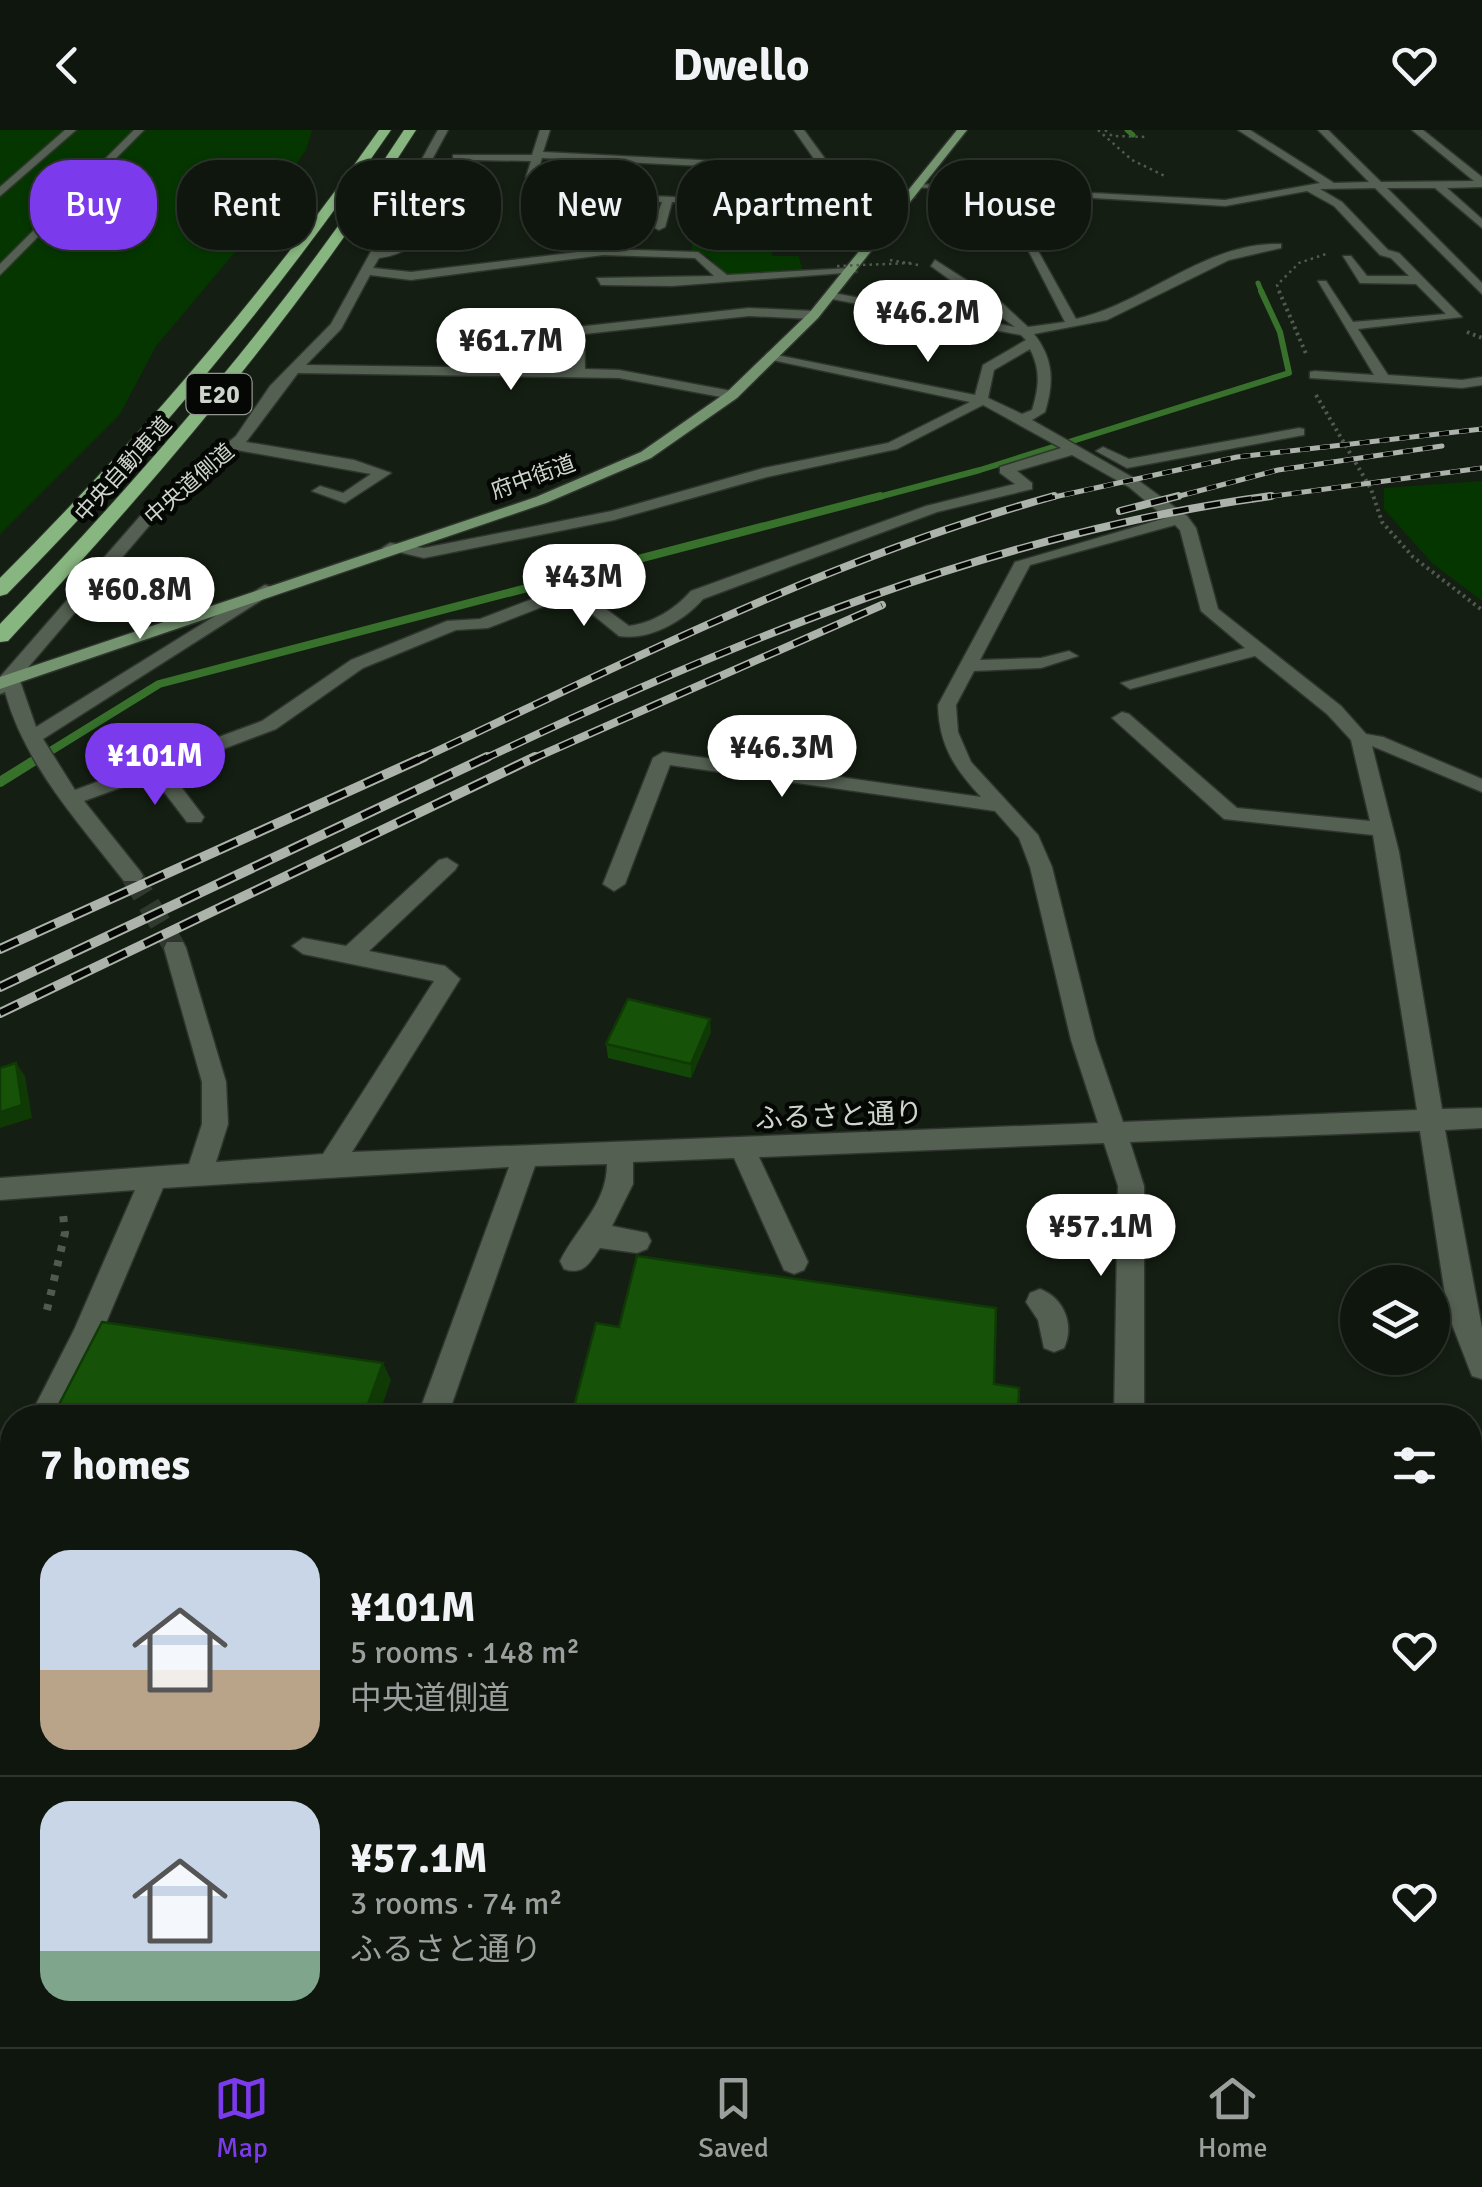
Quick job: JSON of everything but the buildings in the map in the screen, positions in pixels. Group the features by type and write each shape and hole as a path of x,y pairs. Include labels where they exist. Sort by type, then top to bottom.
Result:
{"highway":[{"name":"中央自動車道","path":"0,590 210,364 325,219 384,130"},
{"name":"中央自動車道","path":"0,636 244,365 355,220 410,130"}],"main road":[{"name":"府中街道","path":"3,683 596,478 687,430 732,394 814,315 832,295 844,269 910,197 962,130"}],"street":[{"path":"0,193 71,130"},
{"path":"0,271 140,130"},
{"name":"中央道側道","path":"3,683 148,517 235,445 293,369 336,326 443,130"},
{"path":"536,160 545,130"},
{"path":"798,130 820,160"},
{"path":"1243,130 1331,185"},
{"path":"1322,130 1482,290"},
{"path":"1417,130 1482,183"},
{"path":"427,157 537,156 677,162"},
{"path":"372,255 410,245 428,227 471,157"},
{"path":"657,190 662,180"},
{"path":"910,197 1104,194 1226,204 1331,185 1482,183"},
{"path":"1438,184 1482,225"},
{"path":"1310,188 1338,204 1384,253 1412,255"},
{"path":"657,198 677,199"},
{"path":"659,227 668,199"},
{"path":"1466,210 1482,210"},
{"path":"390,548 424,553 584,522 764,473 892,446 933,430 981,400 988,368 1030,336 1102,316 1225,257 1276,246"},
{"path":"1031,250 1073,326"},
{"path":"364,271 411,276 604,252 698,255 722,277"},
{"path":"1351,326 1456,317 1395,255"},
{"path":"1429,255 1446,255"},
{"path":"1347,258 1364,280 1420,280"},
{"path":"935,264 1006,311 1030,336 1042,367 1044,390 1038,412 1022,419"},
{"path":"600,281 844,269"},
{"path":"1322,284 1384,379"},
{"path":"832,295 1030,336"},
{"path":"578,372 578,331 749,312 814,315"},
{"path":"772,356 981,400 1022,419 1143,490 1181,520 1194,540 1202,594 1210,611 1334,710 1360,738 1381,829 1433,1121 1462,1314 1482,1366"},
{"path":"293,369 619,374 732,394"},
{"path":"1315,375 1482,381"},
{"path":"71,799 269,725 357,664 453,624 482,624 572,589 625,632 636,632 715,588 932,508 1027,486 1005,470 1071,447 1096,447 1127,464 1299,432"},
{"path":"235,445 354,464 383,473 345,498 320,491"},
{"path":"1129,1405 1131,1186 1118,1135 1083,1040 1041,867 1028,835 962,764 948,732 947,706 1023,562 1181,520"},
{"path":"33,737 273,588"},
{"path":"1130,683 1257,650"},
{"path":"966,666 1041,663 1069,656"},
{"path":"3,683 71,799 132,876"},
{"path":"1122,718 1231,814 1381,829"},
{"path":"1141,737 1165,732"},
{"path":"1360,738 1376,740 1482,786"},
{"path":"614,884 663,758 1002,806"},
{"path":"156,768 194,817"},
{"path":"353,952 448,866"},
{"path":"303,946 353,952 437,972 448,979 331,1164"},
{"path":"0,1189 199,1174 215,1124 214,1082 175,948"},
{"name":"ふるさと通り","path":"199,1174 331,1164 1482,1118"},
{"path":"743,1150 794,1262"},
{"path":"574,1260 594,1235 620,1184 620,1153"},
{"path":"437,1405 526,1156"},
{"path":"51,1405 86,1338 152,1180"},
{"path":"594,1235 637,1241"},
{"path":"1040,1302 1052,1314 1054,1339"}],"path":[{"path":"1104,131 1146,137 1137,130"},
{"path":"1276,246 1286,267 1322,284"},
{"path":"844,269 912,265 890,260"},
{"path":"46,1208 62,1208 65,1233 47,1310"}],"green space":[{"path":"0,130 312,130 299,160 177,160 177,250 237,250 156,346 120,414 0,534"},
{"path":"771,250 773,256 799,256 802,269 809,272 726,275 708,256 691,252"},
{"path":"1482,481 1482,601 1432,563 1384,509 1384,488"}],"waterway":[{"path":"1127,130 1133,135"},
{"path":"1258,283 1262,293"},
{"path":"871,499 980,470 1289,373 1280,332 1261,291"},
{"path":"36,760 159,684 880,496"},
{"path":"0,782 40,757"}],"tunnel":[{"path":"132,876 175,948"}],"railway":[{"path":"1045,499 1237,457 1482,429"},
{"path":"1168,499 1278,470 1442,446"},
{"path":"1256,498 1482,468"},
{"path":"418,760 810,581 971,521 1054,496"},
{"path":"1120,511 1178,496"},
{"path":"1256,498 1271,496"},
{"path":"482,760 672,674 866,598 1066,536 1256,498"},
{"path":"1252,499 1256,498"},
{"path":"530,760 882,605"},
{"path":"0,949 424,757"},
{"path":"0,987 487,757"},
{"path":"0,1013 535,757"}]}
